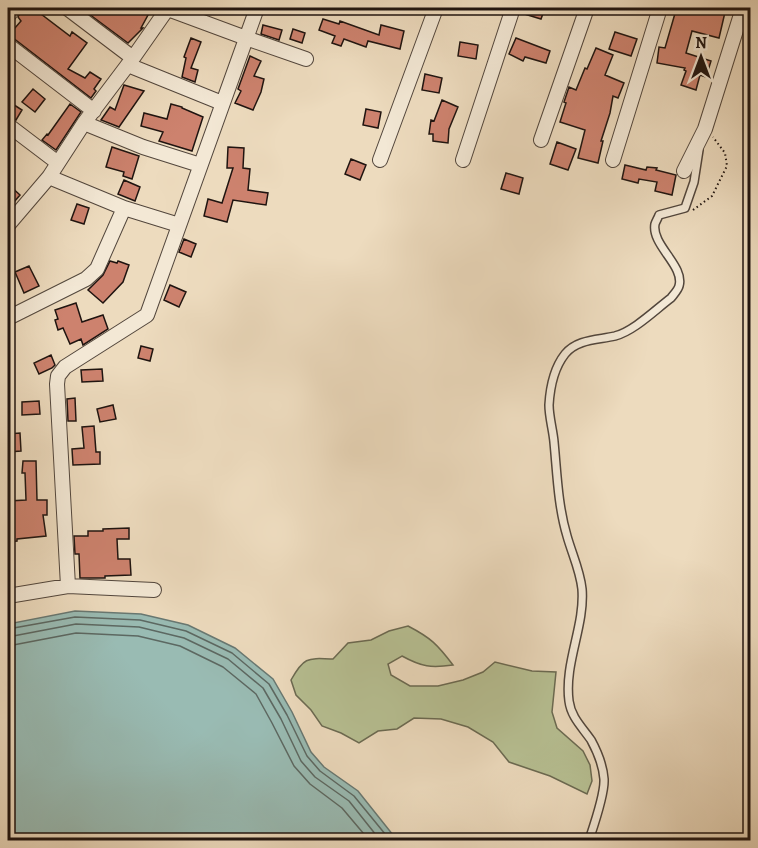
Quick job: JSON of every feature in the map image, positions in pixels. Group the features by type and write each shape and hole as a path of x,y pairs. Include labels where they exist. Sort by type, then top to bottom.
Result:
{"street":[{"path":"8,16 14,8"},
{"path":"67,8 130,62 222,103"},
{"path":"8,225 49,177 84,123 167,8 306,59"},
{"path":"68,586 58,376 65,367 147,315 257,8"},
{"path":"380,160 435,8"},
{"path":"464,160 513,8"},
{"path":"541,140 587,8"},
{"path":"613,160 660,8"},
{"path":"684,171 705,129 743,8"},
{"path":"8,45 94,111"},
{"path":"84,123 143,147 200,165"},
{"path":"8,125 58,164"},
{"path":"49,177 124,208 179,225"},
{"path":"8,318 86,279 97,269 124,208"},
{"path":"8,588 8,596 68,586 154,590"}],"lane":[{"path":"588,840 602,795 604,780 600,760 591,741 575,719 569,702 569,681 582,604 582,586 559,497 549,407 553,380 559,362 567,351 580,343 625,332 671,298 676,291 680,279 675,264 665,252 656,234 655,224 660,215 685,208 694,182 699,142"}],"path":[{"path":"680,210 693,210 712,196 727,166 726,153 705,129"}],"green space":[{"path":"408,626 433,642 453,665 427,666 402,656 388,664 391,675 410,686 438,686 463,680 483,672 495,662 532,671 556,672 552,712 557,728 583,751 590,765 592,781 587,794 550,776 509,762 493,742 468,727 441,719 414,718 397,729 378,731 359,743 322,726 311,710 296,695 291,680 299,667 307,660 333,659 348,643 371,640 389,631"}],"water":[{"path":"75,611 141,614 188,625 235,648 273,679 311,752 324,767 358,791 397,840 8,840 8,624"}],"building":[{"path":"23,8 33,8 70,36 72,32 87,43 68,69 85,78 90,72 101,79 91,98 8,36 21,21 18,17"},
{"path":"81,8 137,8 148,15 141,28 143,28 128,43"},
{"path":"522,8 545,8 541,19 521,13"},
{"path":"682,8 726,8 719,38 692,31 686,53 711,61 706,77 700,75 696,90 681,85 685,68 657,63 659,47 665,48 676,10 682,12"},
{"path":"323,19 339,24 340,21 379,35 381,25 404,31 400,49 368,41 366,47 344,39 341,46 332,43 335,36 319,30"},
{"path":"263,25 282,30 279,40 261,34"},
{"path":"293,29 305,33 302,43 290,39"},
{"path":"615,32 637,39 631,56 609,49"},
{"path":"191,38 201,42 191,68 198,70 195,82 182,77 186,58 184,57"},
{"path":"516,38 550,51 546,63 525,57 523,61 509,54"},
{"path":"460,42 478,45 476,59 458,56"},
{"path":"596,48 613,55 605,75 624,83 618,98 613,96 601,141 603,141 598,163 578,158 585,130 560,122 569,87 576,90"},
{"path":"250,56 261,61 254,76 264,79 253,110 235,103 241,91 238,89"},
{"path":"425,74 442,78 439,93 422,90"},
{"path":"124,85 144,91 119,127 101,120 110,107 115,110"},
{"path":"33,89 45,99 35,112 22,102"},
{"path":"442,100 458,107 449,129 448,143 433,141 433,134 429,134 431,120 434,121"},
{"path":"8,101 22,110 16,120 8,116"},
{"path":"70,104 81,112 56,150 42,140"},
{"path":"171,104 203,117 192,151 159,141 163,132 141,126 144,113 167,119"},
{"path":"366,109 381,112 378,128 363,125"},
{"path":"557,142 576,149 568,170 550,164"},
{"path":"112,147 139,156 132,179 123,176 124,172 106,167"},
{"path":"228,147 244,148 243,168 250,169 248,190 268,193 266,205 233,200 227,222 204,216 208,199 222,203 233,168 227,168"},
{"path":"351,159 366,165 360,180 345,174"},
{"path":"625,165 646,170 647,167 657,168 656,170 676,175 672,195 655,191 657,182 639,179 638,183 622,179"},
{"path":"506,173 523,178 519,194 501,189"},
{"path":"124,180 140,187 135,201 118,194"},
{"path":"8,184 20,195 8,209"},
{"path":"77,204 89,208 84,224 71,220"},
{"path":"184,239 196,244 191,257 179,252"},
{"path":"110,261 129,265 123,282 103,303 88,290 103,275"},
{"path":"29,266 39,286 24,293 15,272"},
{"path":"170,285 186,292 179,307 164,300"},
{"path":"76,303 82,322 103,315 108,329 83,345 81,339 70,344 63,328 58,330 55,320 58,319 55,310"},
{"path":"141,346 153,349 150,361 138,358"},
{"path":"51,355 55,365 39,374 34,363"},
{"path":"102,369 103,381 82,382 81,370"},
{"path":"75,398 76,421 68,421 67,399"},
{"path":"39,401 40,414 22,415 22,402"},
{"path":"113,405 116,419 100,422 97,409"},
{"path":"94,426 96,452 100,452 100,464 73,465 72,449 84,448 82,427"},
{"path":"20,433 21,451 8,452 8,434"},
{"path":"23,461 36,461 37,500 47,500 47,515 43,515 46,536 8,542 8,501 26,500 25,473 22,473"},
{"path":"129,528 129,539 117,539 118,559 130,559 131,575 80,578 79,554 75,554 74,536 88,536 88,531"}]}
